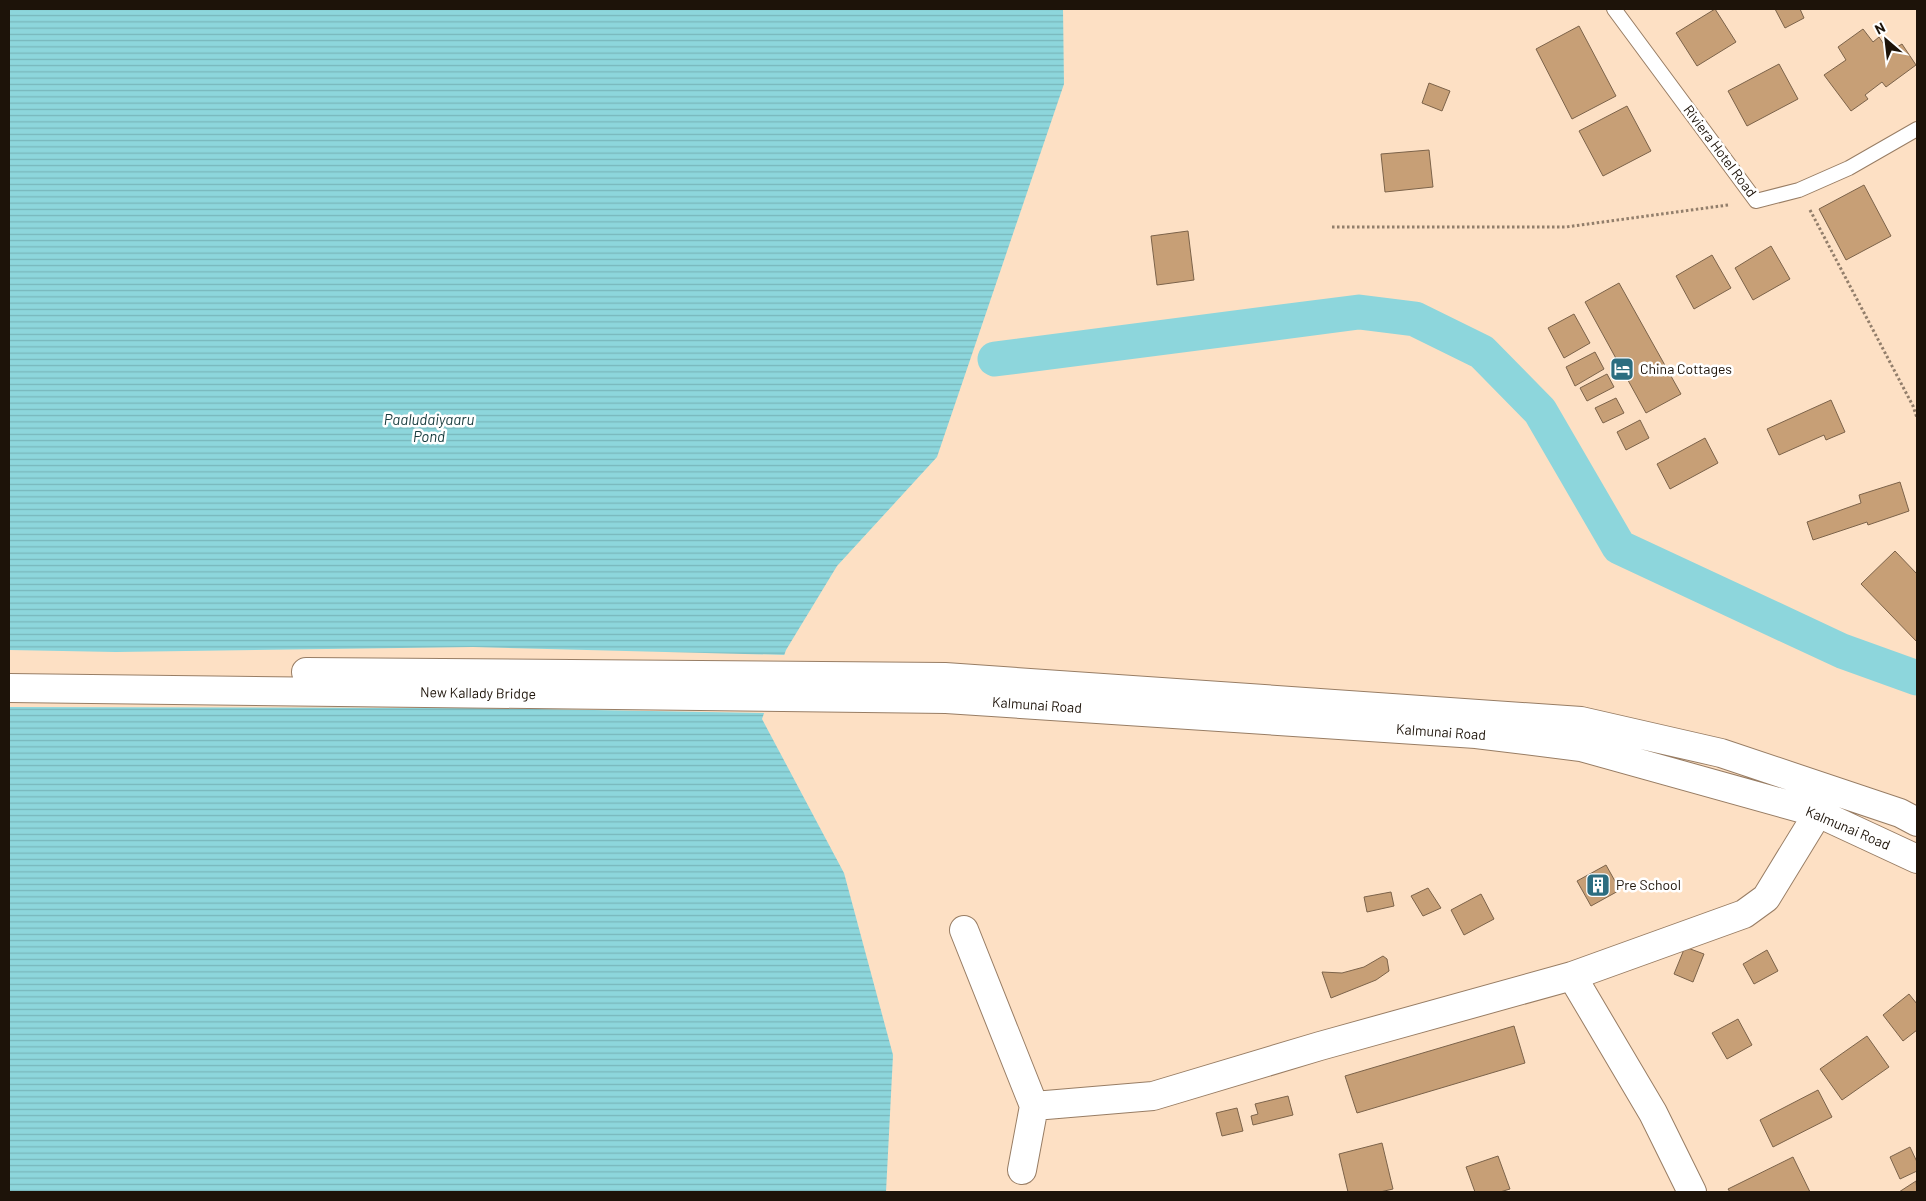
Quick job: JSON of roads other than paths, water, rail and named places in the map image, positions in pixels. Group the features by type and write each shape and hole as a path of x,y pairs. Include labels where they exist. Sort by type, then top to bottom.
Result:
{"main road":[{"name":"New Kallady Bridge","path":"9,669 946,688"},
{"name":"New Kallady Bridge","path":"9,688 946,688"},
{"name":"Kalmunai Road","path":"946,688 1476,734 1582,747 1818,813 1917,859"},
{"name":"Kalmunai Road","path":"946,688 1581,721 1721,752 1900,813 1917,822"},
{"path":"1034,1106 1153,1096 1320,1046 1572,976 1744,914 1766,898 1818,813"},
{"path":"964,930 1034,1106 1022,1170"},
{"path":"1572,976 1653,1113 1692,1192"}],"lane":[{"name":"Riviera Hotel Road","path":"1614,9 1756,201 1799,190 1849,168 1917,129"}],"water":[{"name":"Paaludaiyaaru Pond","path":"9,9 1063,9 1064,84 937,457 837,566 786,650 762,719 844,873 893,1055 886,1192 9,1192"}],"waterway":[{"path":"995,359 1359,312 1415,319 1482,352 1540,411 1619,547 1842,651 1917,678"}],"place":[{"name":"China Cottages","path":"1622,369"},
{"name":"Pre School","path":"1598,885"}]}
